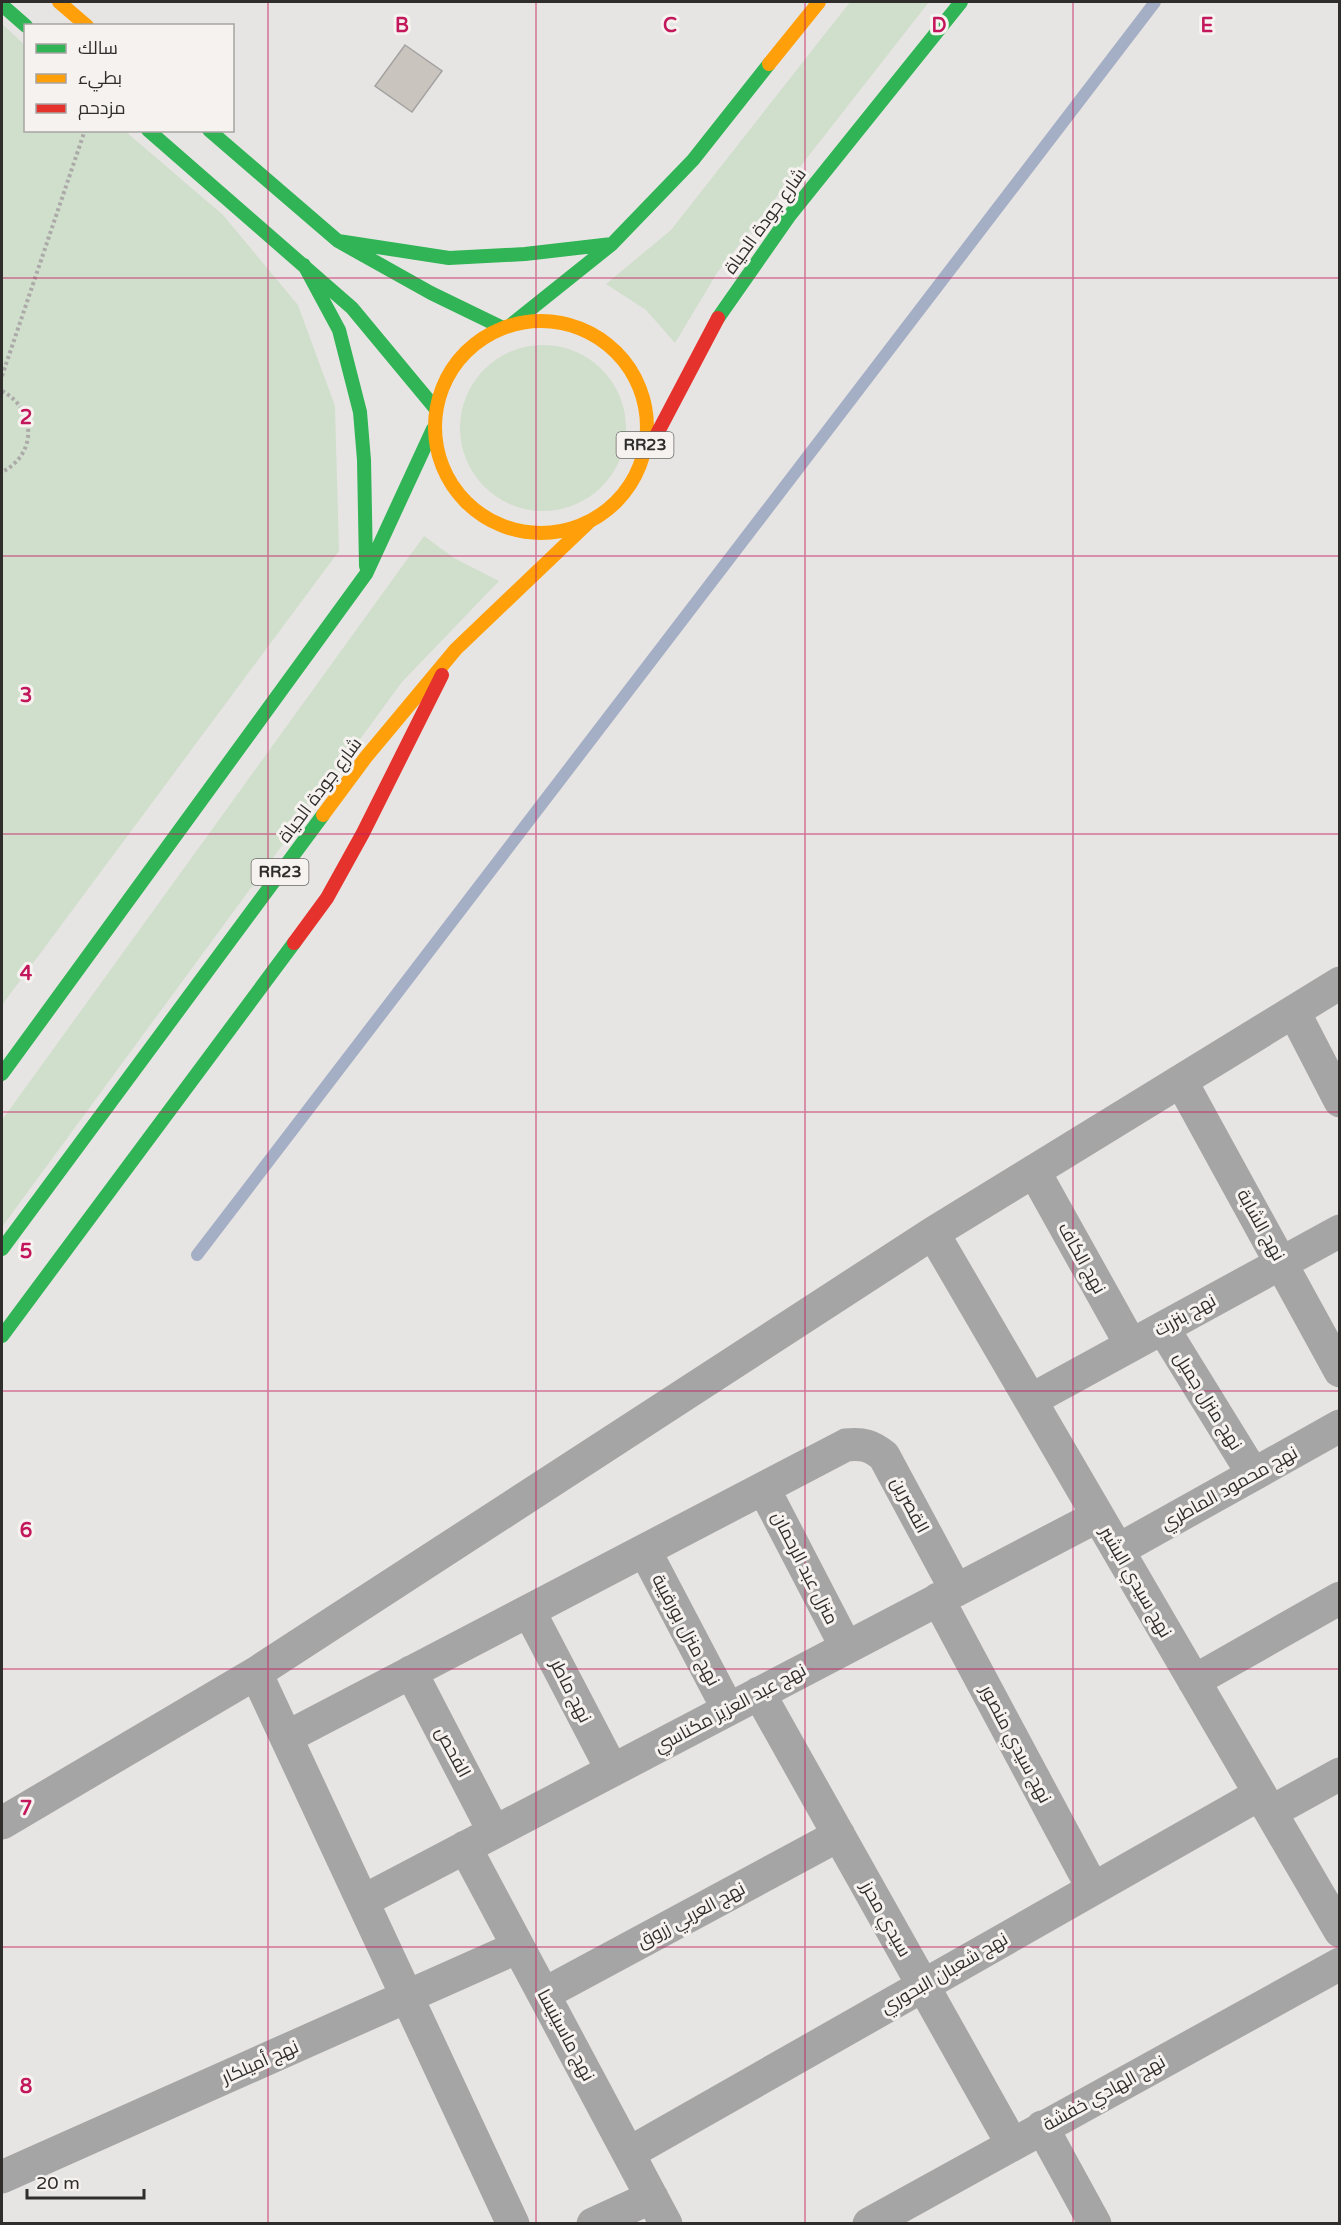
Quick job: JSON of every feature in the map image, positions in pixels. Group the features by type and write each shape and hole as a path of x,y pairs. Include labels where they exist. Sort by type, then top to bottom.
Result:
{"main road":[{"path":"58,2 85,24"},
{"name":"شارع جودة الحياة","path":"589,522 560,532 529,533 499,525 472,510 452,487 438,459 434,429 435,408 447,374 470,346 506,325 612,244 693,160 819,2"},
{"name":"شارع جودة الحياة","path":"2,1249 366,757 456,649 589,522 613,506 631,485 723,309 790,215 961,2"},
{"path":"2,5 24,24"},
{"path":"150,132 352,308 435,408"},
{"path":"211,132 338,241 431,293 506,325"},
{"path":"338,241 449,258 525,254 612,244"},
{"path":"304,265 339,330 360,412 364,460 366,574"},
{"name":"شارع جودة الحياة","path":"506,325 544,320 576,326 604,340 627,363 642,392 648,423 644,456 631,485"},
{"name":"شارع جودة الحياة","path":"2,1074 366,574 434,429"},
{"path":"2,1336 327,898 363,833 456,649"}],"street":[{"path":"2,1823 256,1673 933,1233 1340,983"},
{"path":"1294,1012 1340,1101"},
{"name":"نهج الشابة","path":"1180,1081 1282,1262 1340,1371"},
{"name":"نهج الكاف","path":"1034,1171 1131,1345"},
{"name":"نهج بنزرت","path":"1031,1400 1340,1230"},
{"name":"نهج سيدي البشير","path":"933,1233 1340,1931"},
{"name":"نهج منزل جميل","path":"1163,1328 1253,1474"},
{"name":"نهج محمود الماطري","path":"1118,1550 1340,1426"},
{"name":"القصرين","path":"764,1489 846,1445 860,1443 874,1448 884,1456 947,1595"},
{"path":"287,1737 764,1489"},
{"name":"منزل عبد الرحمان","path":"764,1489 846,1647"},
{"name":"نهج عبد العزيز مكناسي","path":"363,1901 1098,1516"},
{"name":"نهج منزل بورقيبة","path":"645,1551 728,1709"},
{"name":"نهج سيدي منصور","path":"947,1595 1093,1889"},
{"path":"1194,1681 1340,1598"},
{"name":"نهج ماطر","path":"529,1611 612,1770"},
{"name":"الفحص","path":"411,1672 494,1832"},
{"path":"256,1673 513,2223"},
{"name":"سيدي محرز","path":"759,1693 1012,2144"},
{"name":"نهج شعبان البحوري","path":"629,2153 1093,1889 1265,1803 1340,1774"},
{"name":"نهج العربي زروق","path":"544,1994 839,1835"},
{"name":"نهج ماسينيسا","path":"465,1847 659,2210"},
{"name":"نهج أميلكار","path":"2,2177 518,1947"},
{"name":"نهج الهادي خفشة","path":"875,2222 1042,2127 1340,1964"},
{"path":"1042,2127 1095,2223"},
{"path":"593,2223 659,2210"}],"path":[{"path":"2,376 84,132"},
{"path":"2,391 13,397 24,411 28,428 26,445 18,461 2,472"}],"green space":[{"path":"850,2 929,2 717,273 675,343 646,310 606,284 671,230"},
{"path":"2,24 24,44 24,132 126,132 223,215 298,305 335,406 339,551 2,1005"},
{"path":"543,345 559,346 575,351 602,369 620,396 625,412 625,444 620,460 602,487 575,505 559,510 543,511 527,510 511,505 484,487 466,460 461,444 460,428 461,412 466,396 484,369 511,351 527,346"},
{"path":"424,536 454,558 499,581 402,682 2,1227 2,1120"}],"building":[{"path":"405,45 442,71 412,112 375,86"}],"waterway":[{"path":"197,1255 1155,2"}],"traffic: fast":[{"path":"718,318 790,215 961,2"},
{"path":"2,5 24,24"},
{"path":"512,324 612,244 693,160 769,64"},
{"path":"150,132 352,308 435,408"},
{"path":"211,132 338,241 431,293 501,327"},
{"path":"338,241 449,258 525,254 612,244"},
{"path":"304,265 339,330 360,412 364,460 366,566"},
{"path":"2,1074 366,574 433,429"},
{"path":"2,1249 323,815"},
{"path":"2,1336 294,943"}],"traffic: slow":[{"path":"59,2 85,24"},
{"path":"769,64 819,2"},
{"path":"531,321 551,321 572,325 591,333 609,345 623,359 635,377 643,396 647,427 643,458 635,477 623,495 609,509 591,521 572,529 551,533 531,533 510,529 491,521 473,509 459,495 447,477 439,458 435,437 435,417 439,396 447,377 459,359 473,345 491,333 510,325 531,321"},
{"path":"323,815 366,757 456,649 589,522"}],"traffic: jam":[{"path":"648,451 718,318"},
{"path":"294,943 327,898 363,833 442,675"}]}
